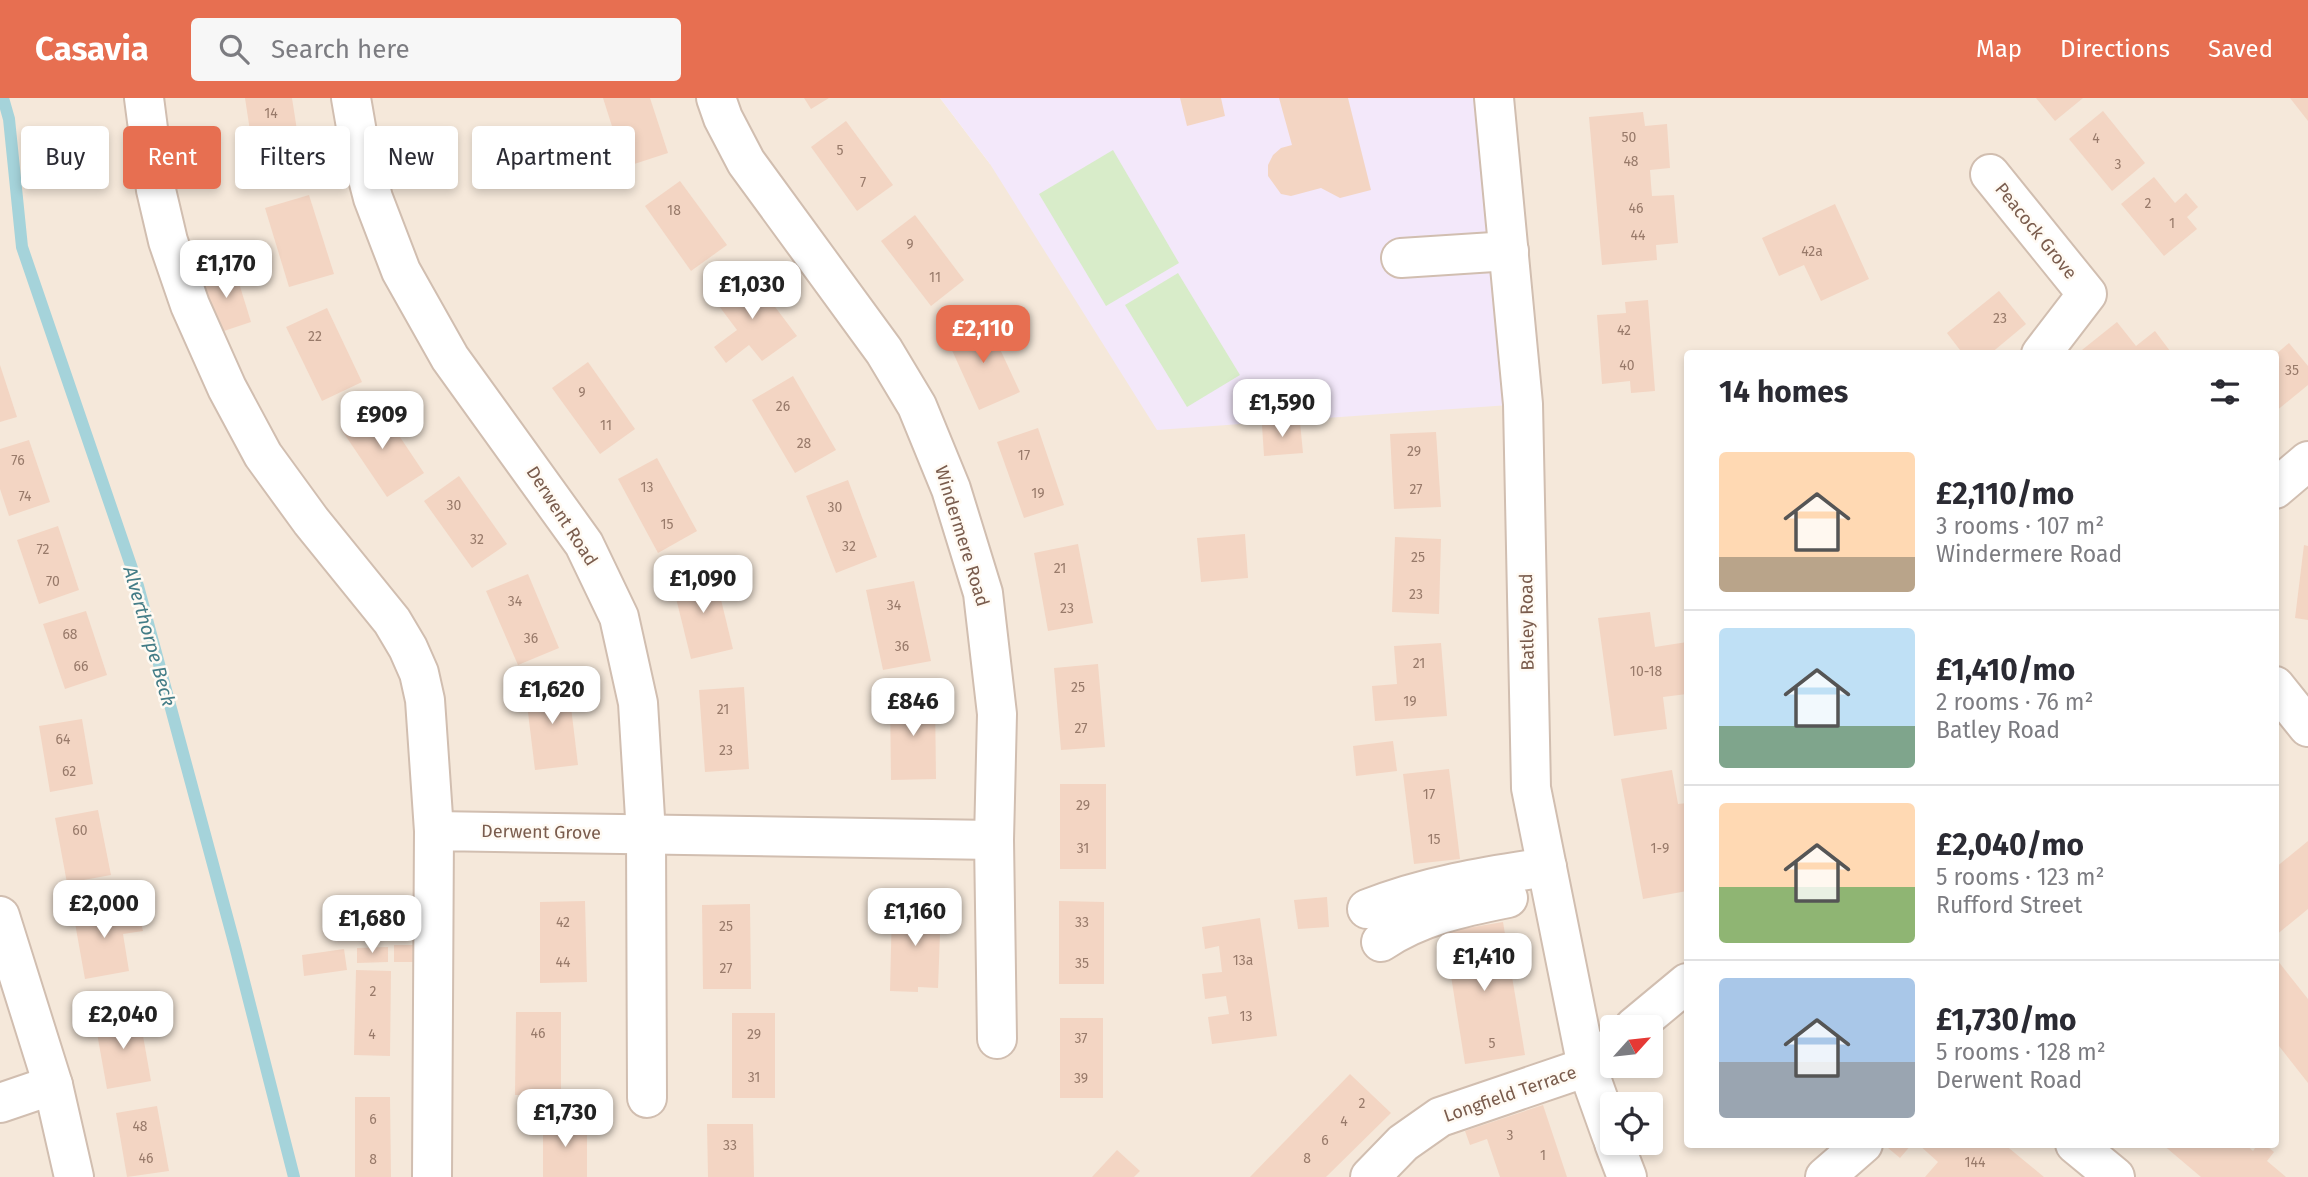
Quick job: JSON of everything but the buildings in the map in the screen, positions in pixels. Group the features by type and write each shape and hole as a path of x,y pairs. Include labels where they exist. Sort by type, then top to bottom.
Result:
{"street":[{"path":"144,98 156,190 168,241 190,305 227,388 263,455 311,521 391,621 408,648 419,673 425,700 434,831 432,1177"},
{"name":"Derwent Road","path":"351,98 373,198 401,271 450,358 584,544 620,617 638,703 646,834 647,1098"},
{"name":"Windermere Road","path":"716,98 723,118 746,162 884,351 917,406 951,489 983,593 997,714 997,1039"},
{"name":"Batley Road","path":"1493,98 1523,404 1531,788 1549,878 1599,1056 1605,1092"},
{"name":"Peacock Grove","path":"1990,174 2087,294 2044,350"},
{"path":"1401,258 1509,251"},
{"path":"2279,486 2308,461"},
{"path":"2279,692 2308,727"},
{"name":"Derwent Grove","path":"434,831 995,840"},
{"path":"1374,925 1399,929 1549,878"},
{"path":"0,916 54,1086 75,1177"},
{"path":"1648,1015 1684,985"},
{"name":"Longfield Terrace","path":"1370,1177 1403,1143 1440,1117 1599,1056"},
{"path":"0,1103 54,1086"},
{"path":"1825,1177 1858,1148"},
{"path":"2080,1148 2115,1177"},
{"path":"1619,1155 1627,1177"}],"shaded area":[{"path":"0,98 940,98 990,164 1494,98 2308,98 2308,1177 0,1177"},
{"path":"940,98 1494,98 1523,404 1157,430 990,164"}],"green space":[{"path":"1113,150 1179,263 1106,306 1039,194"},
{"path":"1178,273 1240,375 1187,407 1125,305"}],"waterway":[{"name":"Alverthorpe Beck","path":"3,98 9,119 22,247 138,586 294,1177"}]}
